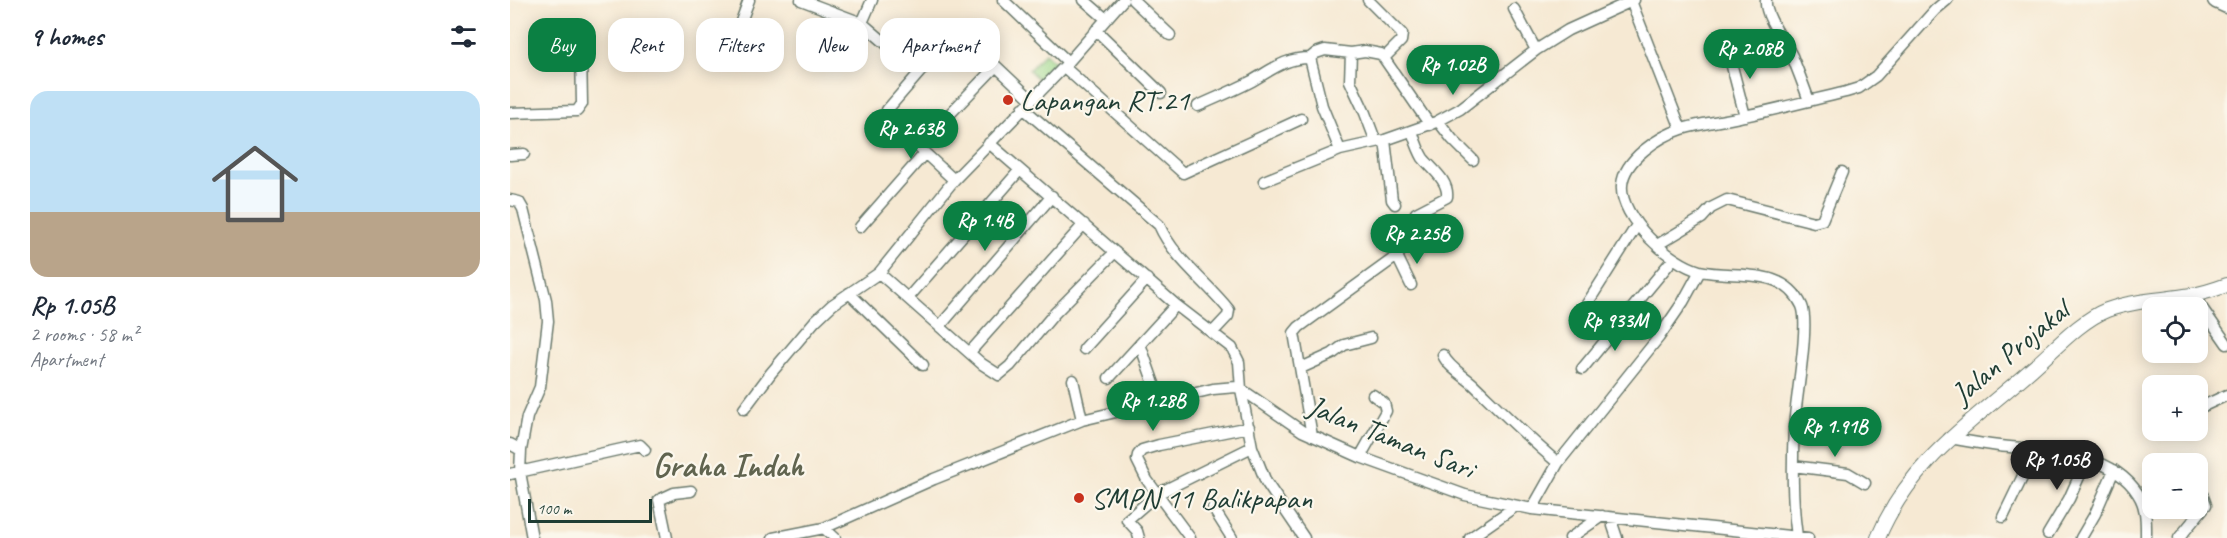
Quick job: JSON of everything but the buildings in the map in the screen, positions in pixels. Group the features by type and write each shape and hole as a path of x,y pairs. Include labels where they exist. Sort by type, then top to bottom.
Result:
{"highway":[{"path":"2216,0 2227,5"}],"main road":[{"name":"Jalan Projakal","path":"1878,538 1893,506 1949,438 2075,330 2105,310 2141,301 2193,295 2227,285"}],"street":[{"path":"742,18 749,0"},
{"path":"801,0 849,18"},
{"path":"864,18 872,0"},
{"path":"1003,0 1066,65 1183,173 1301,119"},
{"path":"1084,0 1106,19"},
{"path":"744,409 815,321 832,304 879,273 954,180 1066,65 1124,0"},
{"path":"1133,0 1170,34"},
{"path":"1368,0 1402,34 1401,40 1385,57"},
{"path":"1767,0 1769,14 1791,54 1809,101"},
{"path":"1803,537 1792,506 1794,429 1805,326 1802,307 1793,293 1779,282 1750,275 1700,271 1672,259 1637,225 1625,207 1622,184 1637,157 1645,148 1681,129 1846,92 1868,83 1947,0"},
{"path":"1264,181 1340,150 1381,141 1433,123 1460,109 1536,50 1568,30 1633,1 1681,129"},
{"path":"1514,9 1536,50"},
{"path":"868,28 880,38"},
{"path":"1096,30 1161,93"},
{"path":"1198,106 1296,58 1311,58 1316,53 1325,50 1351,53 1375,52 1385,57 1433,123 1473,160"},
{"path":"1728,51 1746,116"},
{"path":"1351,53 1350,81 1381,141 1392,200 1395,204"},
{"path":"1311,58 1322,106 1340,150"},
{"path":"1000,70 1032,100"},
{"path":"510,113 577,111 582,104 581,72"},
{"path":"920,72 887,110 886,115 954,180"},
{"path":"860,227 921,150 991,72"},
{"path":"1023,108 1159,225 1172,248 1229,310 1228,316 1212,333"},
{"path":"1312,436 1301,368 1293,338 1299,327 1397,256 1406,244 1416,213 1447,198 1448,192 1437,172 1424,158 1412,131"},
{"path":"989,143 1176,305 1232,348 1241,371 1240,389 1252,447 1266,482 1304,538"},
{"path":"510,155 524,154"},
{"path":"908,298 1019,171"},
{"path":"1657,245 1702,218 1711,208 1727,200 1814,222 1822,220 1842,172"},
{"path":"940,326 1052,196"},
{"path":"510,200 519,202 523,209 546,300 548,321 540,387 527,417 515,473 532,538"},
{"path":"970,352 1084,224"},
{"path":"1587,304 1637,225"},
{"path":"879,273 999,375 1010,366 1054,314 1115,252"},
{"path":"1397,256 1411,285"},
{"path":"1582,369 1672,259"},
{"path":"1532,509 1558,463 1659,337 1683,302 1700,271"},
{"path":"1084,349 1147,279"},
{"path":"849,293 924,365"},
{"path":"2193,295 2227,344"},
{"path":"1109,378 1176,305"},
{"path":"1301,368 1332,354 1344,345 1371,338"},
{"path":"1140,344 1160,401"},
{"path":"1443,355 1446,362 1461,373 1558,463"},
{"path":"1073,380 1082,420"},
{"path":"773,538 797,536 824,528 944,475 1082,420 1220,388 1240,389"},
{"name":"Jalan Taman Sari","path":"1240,389 1312,436 1360,457 1465,495 1532,509 1803,537"},
{"path":"1360,457 1386,411 1384,403 1373,395"},
{"path":"2208,404 2227,395"},
{"path":"1190,538 1157,494 1137,460 1142,450 1249,427"},
{"path":"1949,438 2053,451 2087,459 2114,470 2125,478 2141,500 2146,514 2146,538"},
{"path":"510,444 521,450"},
{"path":"515,473 640,445 645,450"},
{"path":"1139,538 1137,531 1127,520 1157,494 1252,447"},
{"path":"2003,517 2036,449"},
{"path":"2048,534 2069,499 2087,459"},
{"path":"1793,466 1848,473 1865,483"},
{"path":"2081,538 2095,514 2114,470"},
{"path":"667,538 659,500 674,493 691,491"},
{"path":"1470,538 1516,506"},
{"path":"1213,508 1232,538"},
{"path":"1570,538 1602,516"},
{"path":"1613,519 1617,538"},
{"path":"2179,538 2195,519"},
{"path":"824,528 835,538"}],"green space":[{"name":"Lapangan RT.21","path":"1045,53 1054,62 1039,80 1029,70"}],"place":[{"name":"Lapangan RT.21","path":"1008,100"},
{"name":"SMPN 11 Balikpapan","path":"1079,498"}],"district":[{"name":"Graha Indah","path":"728,464"}]}
